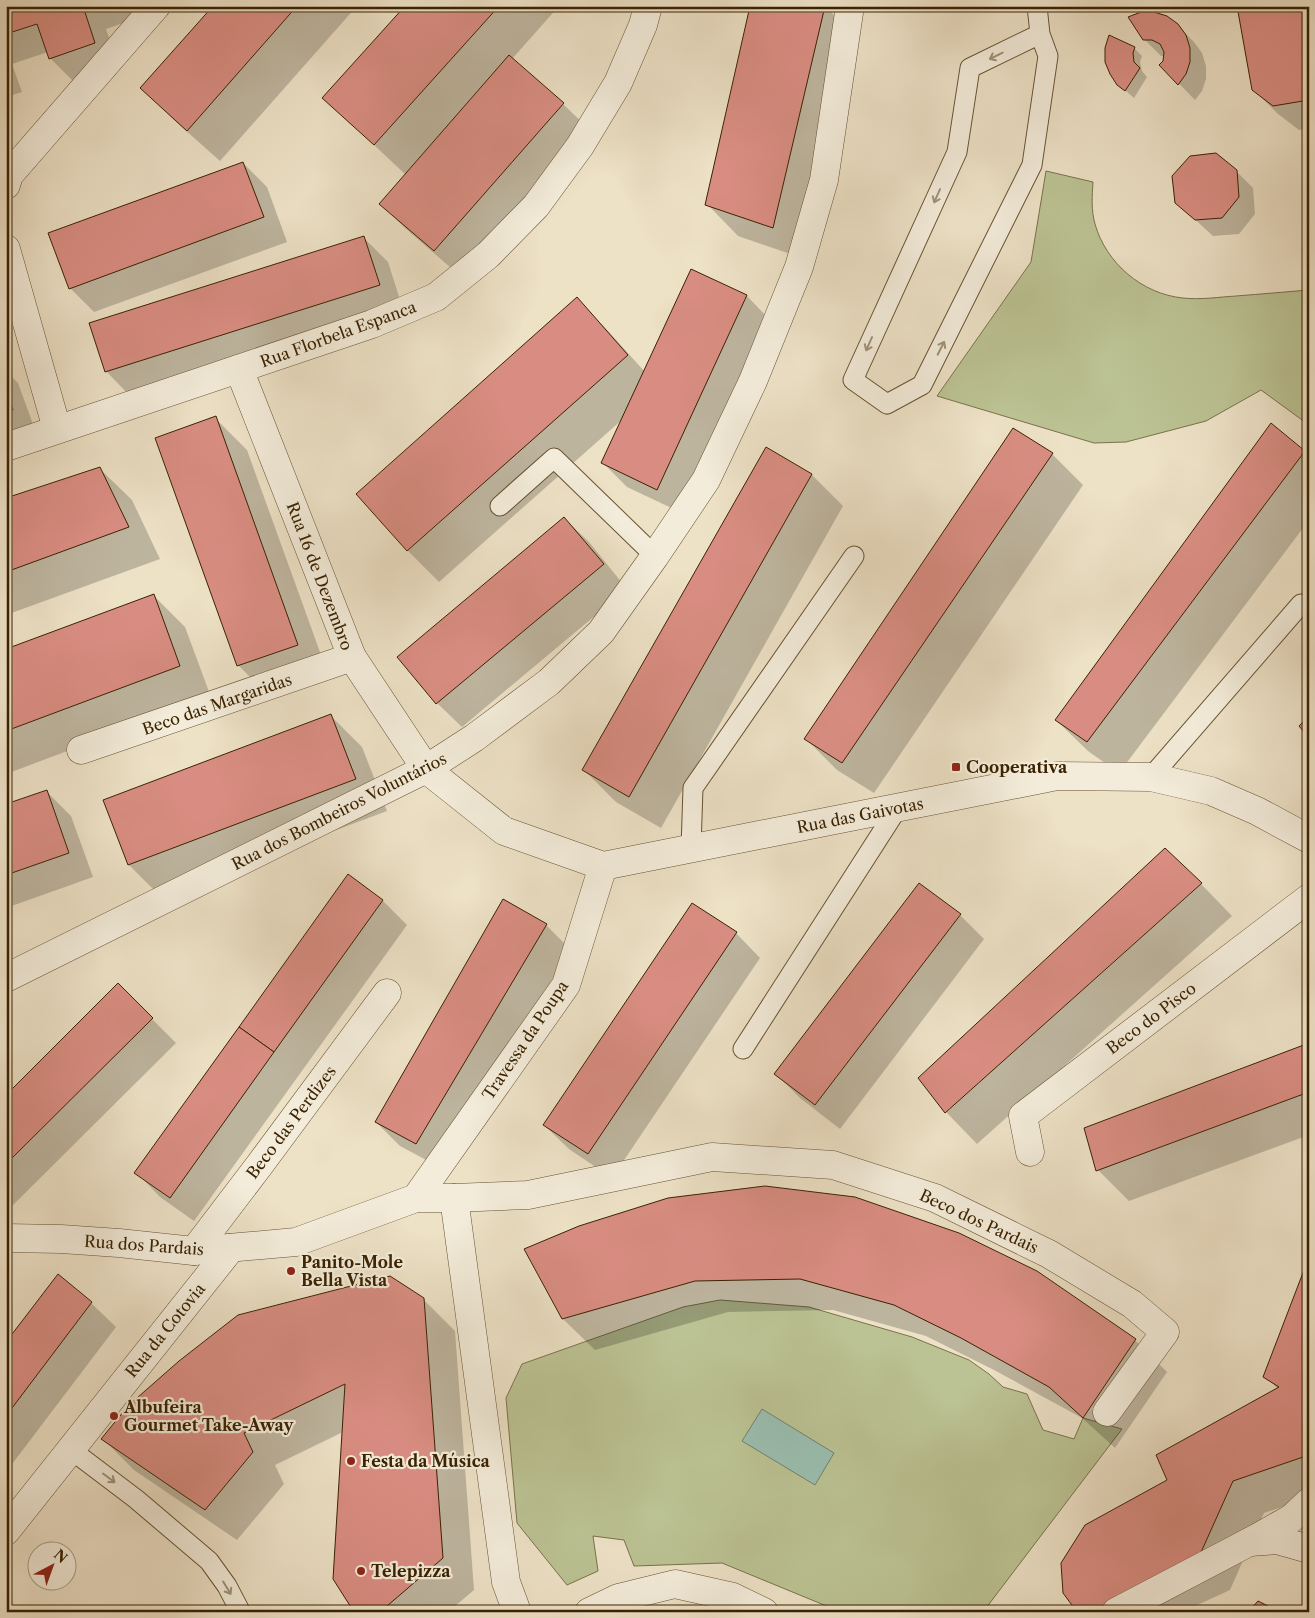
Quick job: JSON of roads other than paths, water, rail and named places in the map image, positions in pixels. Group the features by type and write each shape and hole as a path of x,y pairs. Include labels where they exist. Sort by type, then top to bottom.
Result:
{"street":[{"path":"6,185 9,175 156,6"},
{"name":"Rua Florbela Espanca","path":"6,447 372,324 436,297 488,255 536,206 580,146 618,83 643,25 648,6"},
{"name":"Rua dos Bombeiros Voluntários","path":"6,978 426,769 474,738 549,682 601,632 706,480 753,381 799,267 824,180 850,6"},
{"path":"6,249 57,429"},
{"name":"Rua 16 de Dezembro","path":"239,369 352,657 426,769"},
{"name":"Beco das Margaridas","path":"81,750 352,657"},
{"path":"426,769 504,831 603,866"},
{"name":"Rua das Gaivotas","path":"603,866 1057,776 1151,777 1211,791 1257,810 1309,839"},
{"name":"Travessa da Poupa","path":"416,1198 566,985 603,866"},
{"name":"Beco do Pisco","path":"1030,1152 1023,1116 1309,898"},
{"name":"Beco das Perdizes","path":"194,1251 258,1168 387,993"},
{"name":"Beco dos Pardais","path":"528,1195 712,1156 833,1165 935,1198 1049,1254 1132,1304 1164,1332 1107,1412"},
{"name":"Rua dos Pardais","path":"6,1238 119,1243 194,1251 231,1248 296,1242 416,1198 528,1195"},
{"path":"454,1198 506,1582 517,1612"},
{"name":"Rua da Cotovia","path":"6,1531 231,1248"},
{"path":"1116,1612 1292,1518 1309,1502"},
{"path":"1249,1542 1277,1540 1309,1549"},
{"path":"589,1612 618,1598 675,1584 732,1596 764,1612"}],"lane":[{"path":"1038,6 1040,34 1048,56 1032,165 922,385 888,404 853,380 957,152 970,68 1040,34"},
{"path":"500,506 554,458 655,556"},
{"path":"691,848 693,788 854,556"},
{"path":"1151,777 1301,604"},
{"path":"743,1049 897,809"},
{"path":"70,1449 136,1499 209,1561 227,1586 240,1609 239,1612"}],"place":[{"name":"Cooperativa","path":"956,767"},
{"name":"Panito-Mole Bella Vista","path":"291,1271"},
{"name":"Albufeira Gourmet Take-Away","path":"114,1416"},
{"name":"Festa da Música","path":"351,1461"},
{"name":"Telepizza","path":"361,1571"}]}
